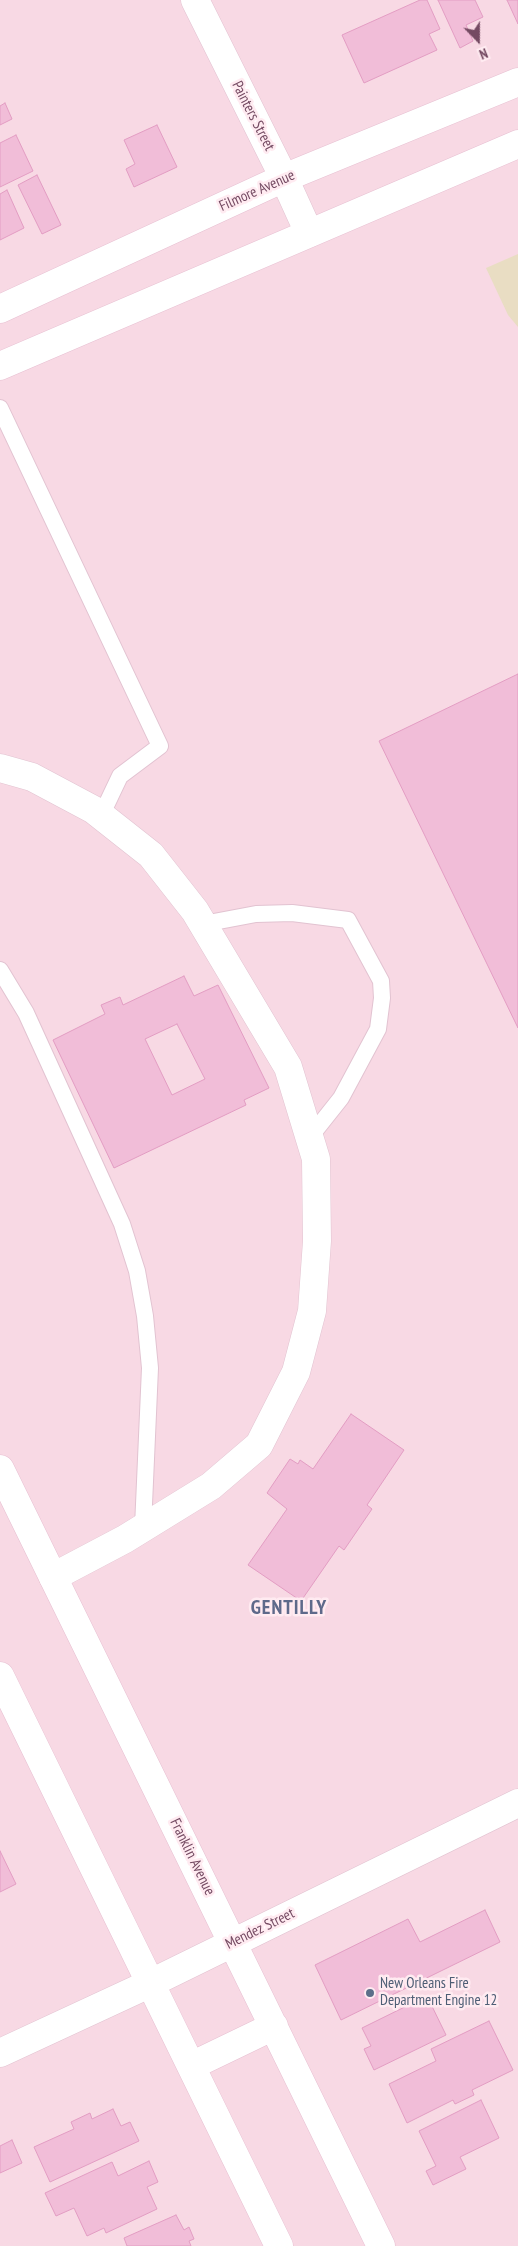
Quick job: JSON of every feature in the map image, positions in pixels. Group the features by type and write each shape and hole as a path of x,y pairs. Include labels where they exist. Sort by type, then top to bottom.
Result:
{"street":[{"name":"Painters Street","path":"195,0 284,178 308,233"},
{"name":"Filmore Avenue","path":"0,309 284,178 518,82"},
{"path":"0,366 518,144"},
{"path":"0,768 32,777 101,816 151,855 204,924 288,1066 316,1159 316,1241 312,1311 296,1372 259,1445 211,1486 53,1578"},
{"name":"Franklin Avenue","path":"0,1469 381,2246"},
{"path":"0,1676 279,2246"},
{"name":"Mendez Street","path":"0,2053 151,1983 518,1802"},
{"path":"191,2066 274,2026"}],"lane":[{"path":"0,408 160,746 120,776 101,816"},
{"path":"204,924 256,914 292,913 348,920 381,981 382,998 378,1028 341,1098 310,1137"},
{"path":"0,970 26,1013 118,1216 136,1271 145,1316 150,1368 143,1527"}],"shaded area":[{"path":"0,0 518,0 518,2246 0,2246"},
{"path":"518,254 518,327 508,315 486,268"}],"building":[{"path":"420,0 427,0 440,29 429,34 437,50 364,83 342,35"},
{"path":"438,0 475,0 483,17 466,25 473,41 460,48"},
{"path":"507,0 518,0 518,24"},
{"path":"5,103 12,119 0,125 0,106"},
{"path":"157,125 177,167 134,187 126,169 135,164 124,140"},
{"path":"16,135 33,171 0,187 0,143"},
{"path":"37,175 61,225 42,234 18,185"},
{"path":"7,190 24,228 0,240 0,194"},
{"path":"518,674 518,1028 379,741"},
{"path":"184,976 194,996 218,985 269,1088 244,1100 246,1105 114,1168 53,1040 105,1014 101,1005 120,997 123,1005","holes":["177,1024 205,1079 172,1095 145,1039"]},
{"path":"351,1414 404,1450 367,1505 372,1509 344,1550 339,1546 301,1601 248,1565 287,1509 267,1493 290,1459 298,1464 300,1460 313,1469"},
{"path":"0,1851 16,1884 0,1892"},
{"path":"485,1910 500,1942 341,2020 315,1965 408,1919 420,1942"},
{"path":"427,1996 446,2035 374,2070 364,2049 371,2046 362,2028"},
{"path":"489,2021 513,2070 472,2090 474,2095 455,2104 453,2100 407,2123 389,2084 436,2061 431,2049"},
{"path":"481,2100 499,2138 460,2157 466,2169 433,2185 426,2171 436,2166 419,2131"},
{"path":"113,2109 121,2126 130,2122 139,2141 50,2182 34,2147 74,2129 71,2122 90,2113 92,2119"},
{"path":"12,2140 22,2163 0,2173 0,2146"},
{"path":"149,2161 158,2182 147,2187 157,2209 106,2233 104,2228 87,2236 74,2208 56,2216 45,2193 112,2162 118,2176"},
{"path":"176,2215 184,2230 189,2227 194,2239 189,2241 191,2246 127,2246 124,2238"}],"place":[{"name":"New Orleans Fire Department Engine 12","path":"370,1993"}],"district":[{"name":"GENTILLY","path":"289,1608"}]}
